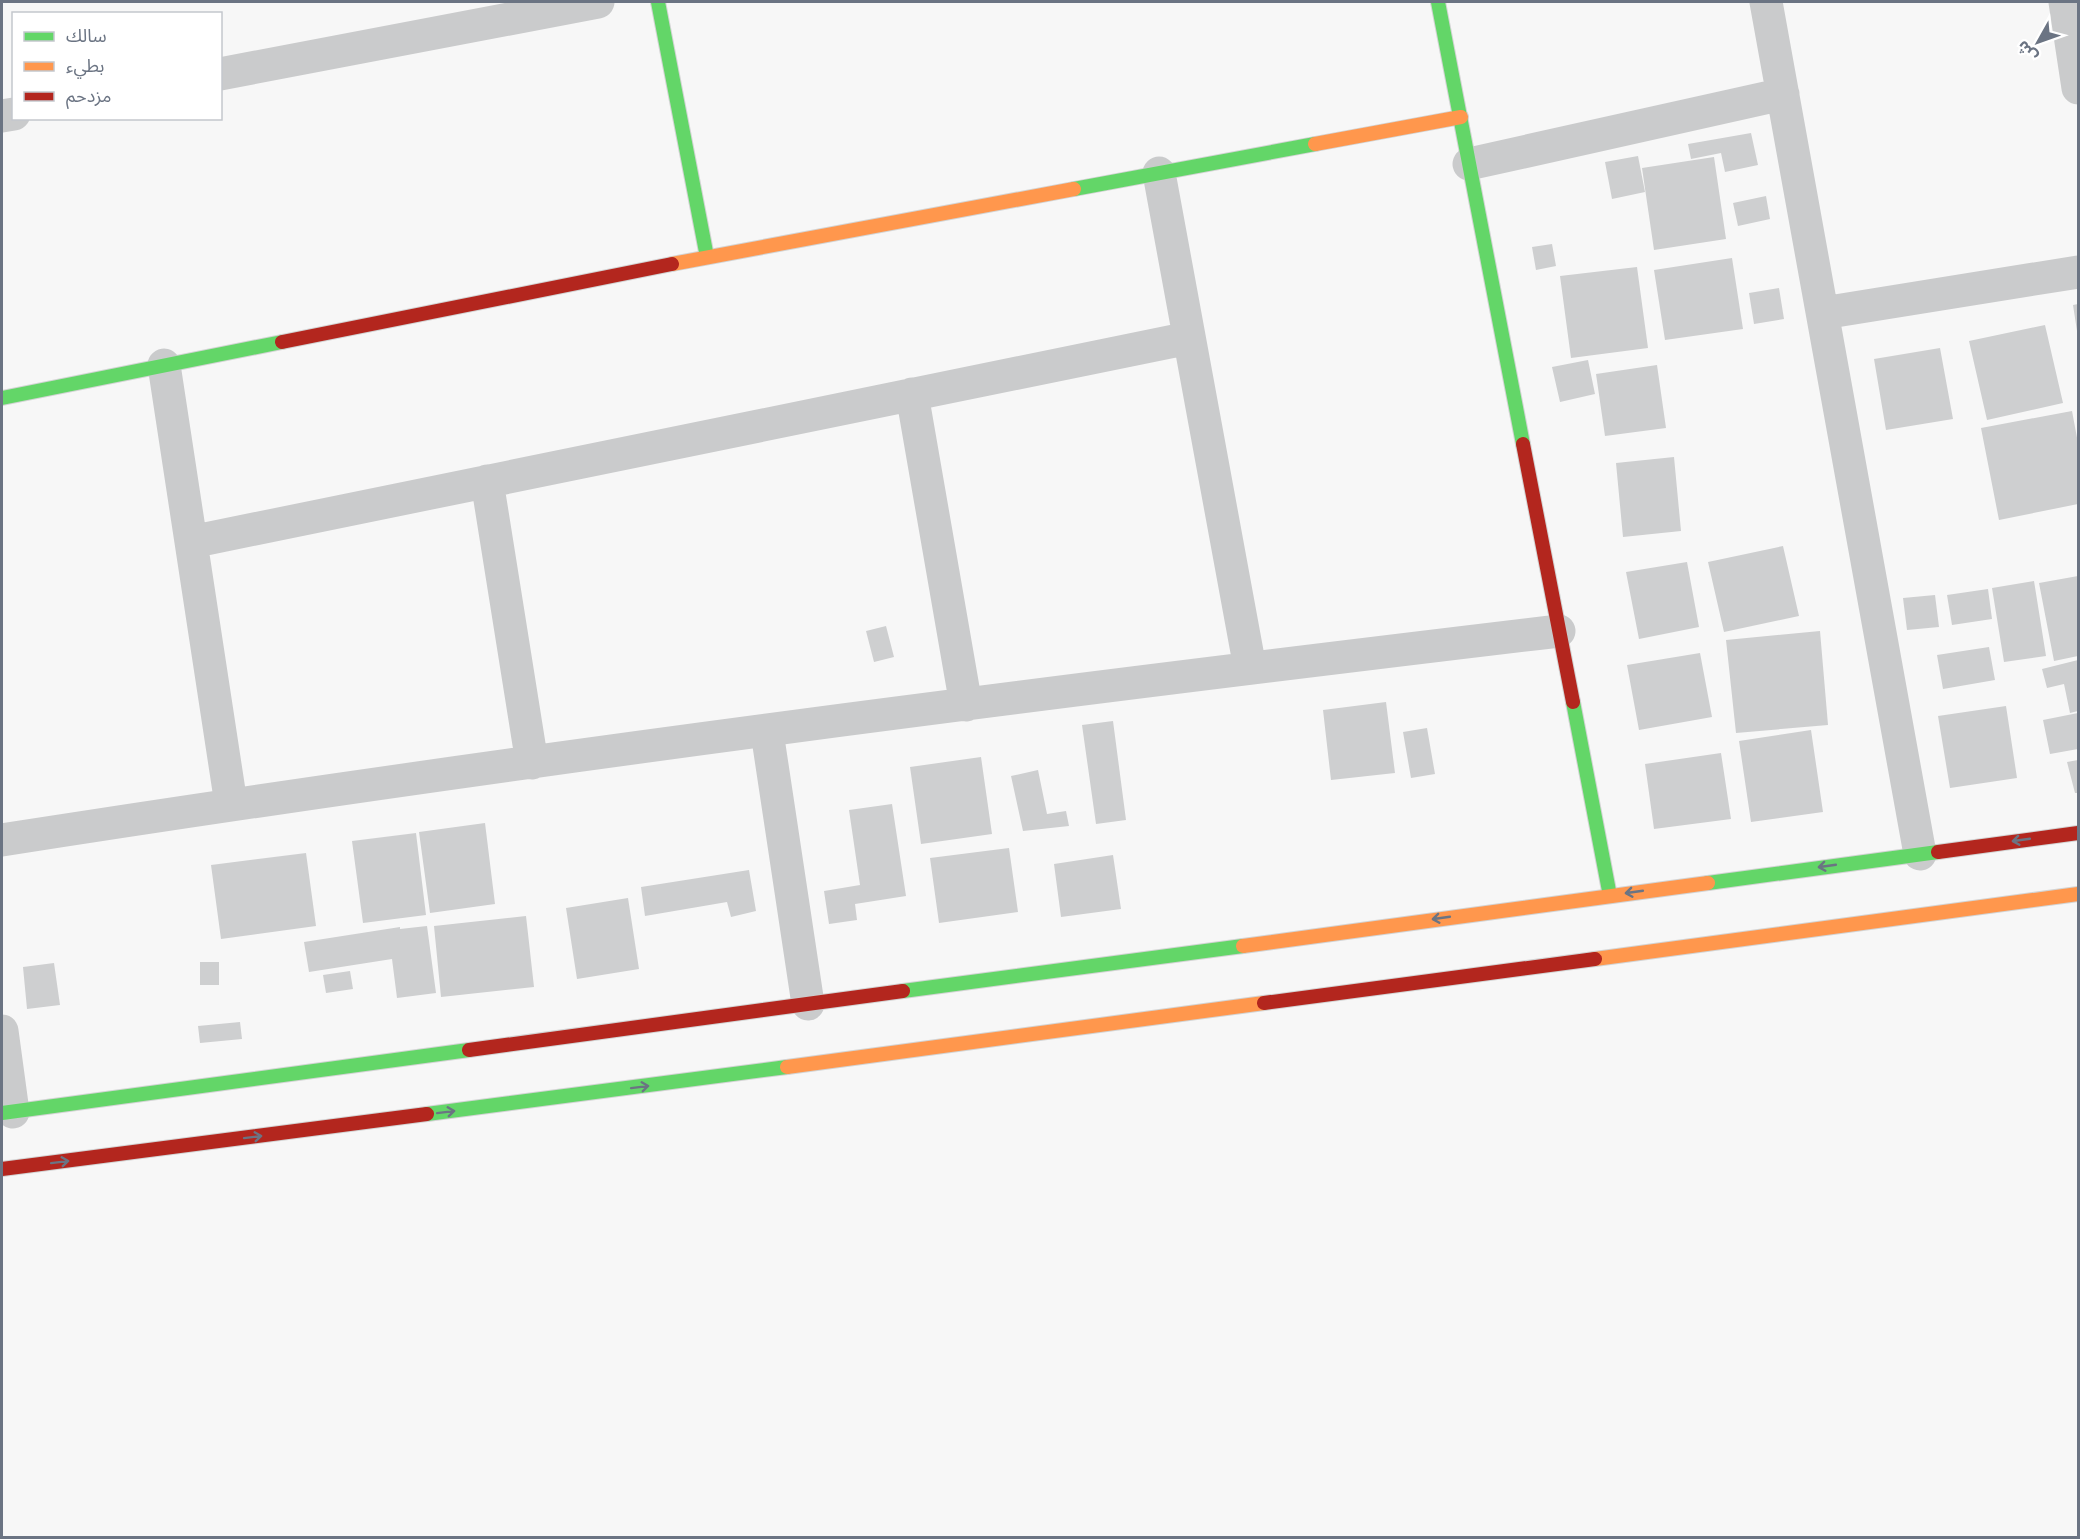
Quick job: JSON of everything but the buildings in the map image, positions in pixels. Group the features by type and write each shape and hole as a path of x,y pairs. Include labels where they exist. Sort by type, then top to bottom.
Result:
{"street":[{"path":"222,74 598,2"},
{"path":"658,2 707,257"},
{"path":"1438,2 1610,896"},
{"path":"1766,2 1920,854"},
{"path":"2065,2 2079,87"},
{"path":"1469,164 1783,94"},
{"path":"2,398 707,257 1461,117"},
{"path":"1159,173 1250,668"},
{"path":"1823,313 2079,272"},
{"path":"191,542 1189,338"},
{"path":"165,365 231,804"},
{"path":"912,394 966,705"},
{"path":"487,481 532,763"},
{"path":"2,840 231,804 532,763 1250,668 1559,631"},
{"path":"767,732 808,1004"},
{"path":"2,1031 7,1113 2079,833"},
{"path":"2,1169 930,1049 2079,894"}],"traffic: fast":[{"path":"658,2 707,257"},
{"path":"1438,2 1523,444"},
{"path":"1074,189 1315,144"},
{"path":"2,398 282,342"},
{"path":"1573,702 1610,896"},
{"path":"1708,883 1938,852"},
{"path":"903,991 1243,946"},
{"path":"2,1113 469,1050"},
{"path":"427,1114 787,1067"}],"traffic: slow":[{"path":"1315,144 1461,117"},
{"path":"672,264 1074,189"},
{"path":"1243,946 1708,883"},
{"path":"1595,959 2078,894"},
{"path":"787,1067 1264,1003"}],"traffic: jam":[{"path":"282,342 672,264"},
{"path":"1523,444 1573,702"},
{"path":"1938,852 2078,833"},
{"path":"1264,1003 1595,959"},
{"path":"469,1050 903,991"},
{"path":"2,1169 427,1114"}]}
